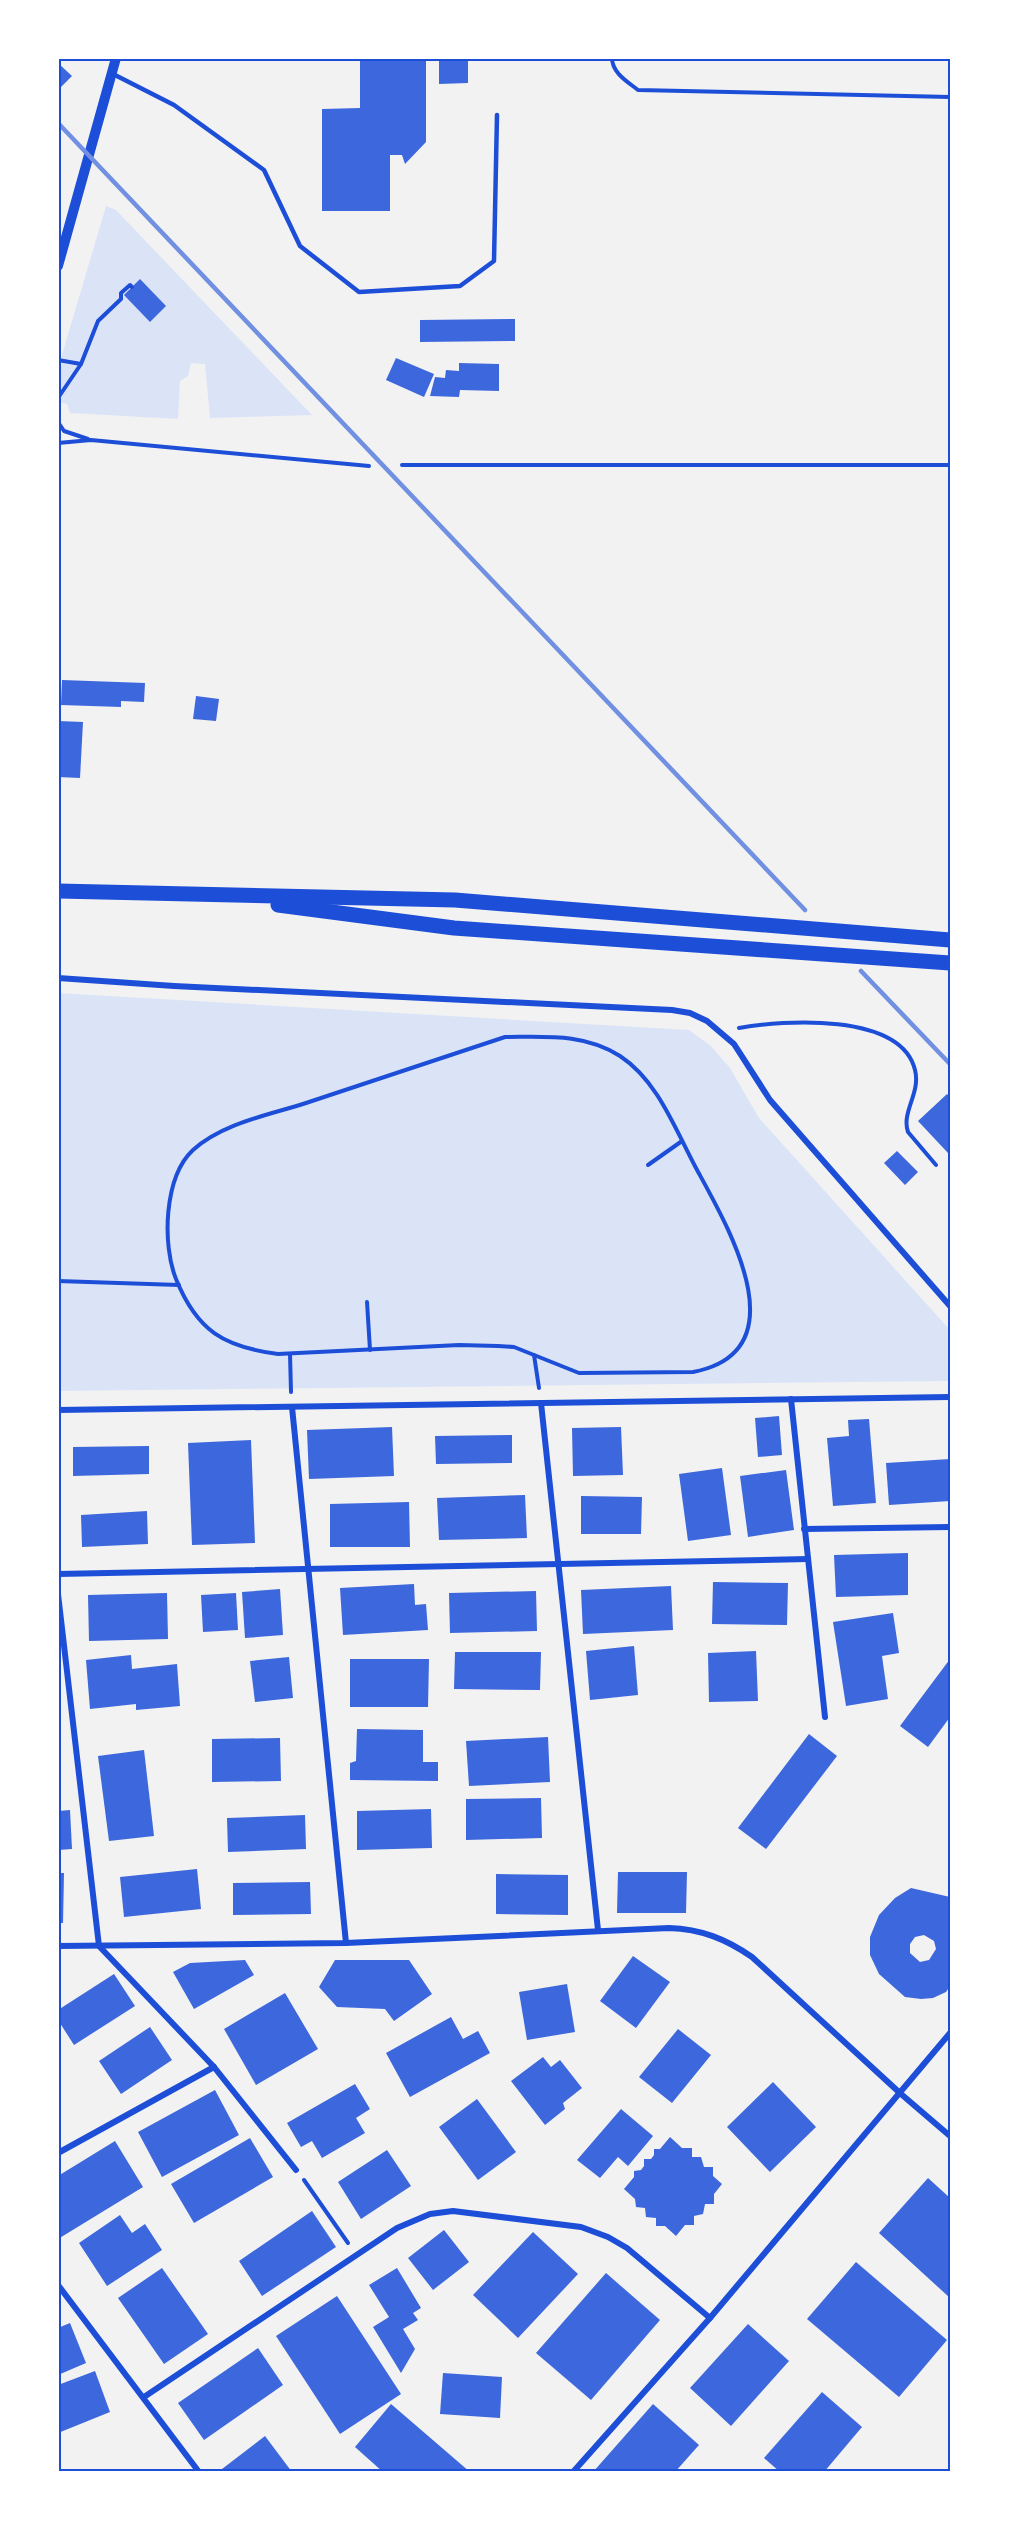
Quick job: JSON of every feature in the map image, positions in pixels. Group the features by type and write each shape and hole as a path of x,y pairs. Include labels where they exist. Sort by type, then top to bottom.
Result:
{"main road":[{"path":"58,891 455,900 951,940"},
{"path":"198,895 454,928 951,963"}],"street":[{"path":"58,266 116,58"},
{"path":"58,978 174,986 672,1010 690,1013 722,1031 734,1044 770,1100 951,1306"},
{"path":"58,1410 951,1396"},
{"path":"791,1399 825,1717"},
{"path":"541,1403 598,1930"},
{"path":"292,1407 346,1943"},
{"path":"804,1529 951,1527"},
{"path":"58,1574 808,1558"},
{"path":"58,1594 99,1946 214,2067 296,2170"},
{"path":"58,1946 346,1943 679,1928 704,1932 729,1942 752,1957 901,2094 951,2136"},
{"path":"573,2472 710,2318 951,2033"},
{"path":"58,2153 214,2067"},
{"path":"144,2397 356,2254 412,2220 445,2211 580,2227 608,2237 627,2248 710,2318"},
{"path":"58,2284 199,2472"}],"lane":[{"path":"111,73 174,105 264,170 300,246 359,292 460,286 494,261 496,115"}],"path":[{"path":"612,58 612,65 622,78 638,90 951,97"},
{"path":"58,398 81,364 98,321 121,299 121,293 129,285 132,287"},
{"path":"58,360 81,364"},
{"path":"58,422 64,431 91,440"},
{"path":"58,443 91,440 369,466"},
{"path":"402,465 951,465"},
{"path":"722,1031 769,1023 815,1024 859,1027 887,1037 908,1056 915,1068 916,1094 906,1126 908,1132 936,1165"},
{"path":"505,1037 576,1038 597,1044 619,1056 637,1070 654,1091 729,1230 742,1264 750,1298 749,1323 743,1343 731,1356 721,1363 693,1372 579,1372 514,1347 498,1346 459,1345 290,1354 250,1351 208,1330 190,1310 179,1285 170,1264 170,1209 179,1169 195,1148 237,1125 505,1037"},
{"path":"648,1165 681,1141"},
{"path":"58,1281 179,1285"},
{"path":"367,1302 370,1350"},
{"path":"290,1354 292,1407"},
{"path":"534,1355 541,1403"},
{"path":"296,2170 356,2254"}],"shaded area":[{"path":"106,206 116,210 312,415 210,418 205,364 191,363 188,376 180,381 178,419 70,413 67,404 59,402 59,365"},
{"path":"58,993 689,1030 711,1046 730,1068 759,1118 950,1330 950,1381 59,1391"}],"building":[{"path":"360,58 426,58 426,142 405,164 402,155 390,155 390,211 322,211 322,109 360,108"},
{"path":"439,58 468,58 468,83 439,84"},
{"path":"58,63 72,76 58,90"},
{"path":"140,279 166,306 150,322 124,295"},
{"path":"515,319 515,341 420,342 420,320"},
{"path":"396,358 434,374 424,397 386,380"},
{"path":"459,363 499,364 499,391 460,390 459,397 430,396 435,377 445,378 446,370 459,371"},
{"path":"62,680 145,683 144,702 121,701 121,707 61,705"},
{"path":"196,696 219,699 216,721 193,719"},
{"path":"58,721 83,722 80,778 58,777"},
{"path":"947,1094 950,1097 950,1152 948,1153 918,1121"},
{"path":"897,1151 918,1172 905,1185 884,1163"},
{"path":"779,1416 782,1455 758,1457 755,1418"},
{"path":"869,1419 876,1503 833,1506 827,1438 849,1436 848,1420"},
{"path":"392,1427 394,1476 309,1479 307,1430"},
{"path":"621,1427 623,1475 573,1476 572,1428"},
{"path":"512,1435 512,1463 436,1464 435,1436"},
{"path":"251,1440 255,1543 192,1545 188,1443"},
{"path":"149,1446 149,1474 73,1476 73,1447"},
{"path":"950,1459 950,1501 889,1505 886,1463"},
{"path":"722,1468 731,1535 688,1541 679,1474"},
{"path":"786,1470 794,1530 748,1537 740,1476"},
{"path":"525,1495 527,1538 439,1540 437,1498"},
{"path":"581,1496 642,1497 641,1534 581,1534"},
{"path":"409,1502 410,1547 330,1547 330,1504"},
{"path":"147,1511 148,1544 82,1547 81,1515"},
{"path":"908,1553 908,1595 836,1597 834,1555"},
{"path":"713,1582 788,1583 787,1625 712,1624"},
{"path":"414,1584 415,1605 426,1604 428,1630 343,1635 340,1588"},
{"path":"671,1586 673,1630 583,1634 581,1590"},
{"path":"280,1589 283,1635 245,1638 242,1592"},
{"path":"536,1591 537,1631 450,1633 449,1593"},
{"path":"167,1593 168,1639 89,1641 88,1595"},
{"path":"236,1593 238,1630 203,1632 201,1595"},
{"path":"893,1613 899,1653 882,1656 888,1699 846,1706 833,1622"},
{"path":"634,1646 638,1695 590,1700 586,1651"},
{"path":"756,1651 758,1701 709,1702 708,1653"},
{"path":"455,1652 541,1652 540,1690 454,1689"},
{"path":"131,1655 132,1669 177,1664 180,1706 136,1710 136,1704 90,1709 86,1660"},
{"path":"289,1657 293,1698 255,1702 250,1661"},
{"path":"350,1659 429,1659 428,1707 350,1707"},
{"path":"950,1659 950,1717 928,1747 900,1726"},
{"path":"357,1729 423,1730 423,1762 438,1762 438,1781 350,1780 350,1763 356,1761"},
{"path":"809,1734 837,1756 766,1849 738,1828"},
{"path":"548,1737 550,1782 469,1786 466,1741"},
{"path":"280,1738 281,1781 212,1782 212,1739"},
{"path":"144,1750 154,1836 109,1841 98,1756"},
{"path":"541,1798 542,1838 466,1840 466,1799"},
{"path":"431,1809 432,1848 357,1850 357,1811"},
{"path":"70,1810 72,1849 58,1850 58,1811"},
{"path":"305,1815 306,1849 228,1852 227,1818"},
{"path":"197,1869 201,1909 124,1917 120,1877"},
{"path":"618,1872 687,1872 686,1913 617,1913"},
{"path":"58,1873 64,1873 63,1923 58,1923"},
{"path":"496,1874 568,1875 568,1915 496,1914"},
{"path":"310,1882 311,1914 233,1915 233,1883"},
{"path":"911,1888 950,1897 950,1986 946,1992 933,1998 905,1997 879,1974 870,1955 870,1937 879,1915 895,1898","holes":["924,1935 934,1941 936,1949 929,1960 920,1962 910,1953 910,1944 915,1937"]},
{"path":"633,1956 670,1982 636,2028 600,2001"},
{"path":"245,1960 254,1975 194,2009 173,1972 190,1963"},
{"path":"335,1960 409,1960 432,1994 394,2021 385,2009 337,2007 319,1987"},
{"path":"114,1974 135,2006 74,2045 58,2020 58,2010"},
{"path":"567,1984 575,2032 527,2040 519,1992"},
{"path":"285,1993 318,2049 256,2085 224,2029"},
{"path":"451,2017 463,2039 478,2031 490,2053 410,2097 386,2053"},
{"path":"150,2027 172,2060 121,2094 99,2061"},
{"path":"678,2029 711,2055 672,2103 639,2077"},
{"path":"543,2057 551,2067 560,2060 582,2088 563,2103 565,2109 545,2125 511,2081"},
{"path":"773,2082 816,2127 770,2172 727,2127"},
{"path":"355,2084 370,2109 356,2118 365,2133 322,2158 312,2141 301,2147 287,2123"},
{"path":"215,2090 239,2135 162,2177 138,2132"},
{"path":"477,2099 516,2152 478,2180 439,2127"},
{"path":"621,2109 653,2136 628,2166 618,2157 600,2178 577,2160"},
{"path":"670,2137 682,2148 692,2148 692,2157 701,2157 704,2167 713,2167 713,2176 722,2184 714,2194 714,2204 705,2204 703,2214 694,2216 694,2225 685,2225 676,2236 665,2226 656,2226 656,2218 646,2217 645,2208 636,2207 635,2199 624,2189 634,2177 634,2171 641,2170 644,2166 644,2159 651,2159 654,2149 660,2149"},
{"path":"250,2138 273,2177 194,2223 171,2184"},
{"path":"115,2141 143,2187 58,2239 58,2176"},
{"path":"387,2150 411,2186 361,2219 338,2182"},
{"path":"928,2178 950,2198 950,2298 879,2233"},
{"path":"312,2211 336,2247 262,2296 239,2261"},
{"path":"120,2215 132,2233 145,2224 162,2250 107,2286 79,2243"},
{"path":"444,2230 469,2262 433,2290 408,2258"},
{"path":"533,2232 578,2274 518,2338 473,2295"},
{"path":"856,2262 947,2340 899,2397 807,2319"},
{"path":"162,2268 208,2334 164,2364 118,2298"},
{"path":"397,2268 421,2308 413,2313 418,2320 403,2329 415,2349 401,2373 373,2327 389,2317 369,2285"},
{"path":"606,2273 660,2320 591,2400 536,2353"},
{"path":"337,2296 401,2394 340,2434 276,2336"},
{"path":"70,2323 86,2363 58,2375 58,2328"},
{"path":"748,2324 789,2361 731,2426 690,2388"},
{"path":"258,2348 283,2385 204,2440 178,2403"},
{"path":"95,2371 110,2412 58,2433 58,2385"},
{"path":"443,2373 502,2377 500,2418 440,2414"},
{"path":"822,2392 862,2427 824,2472 780,2472 764,2458"},
{"path":"391,2404 470,2472 383,2472 355,2447"},
{"path":"653,2404 699,2445 675,2472 593,2472"},
{"path":"265,2436 292,2472 224,2472 222,2469"}],"railway":[{"path":"58,123 805,910"},
{"path":"861,971 950,1064"}]}
